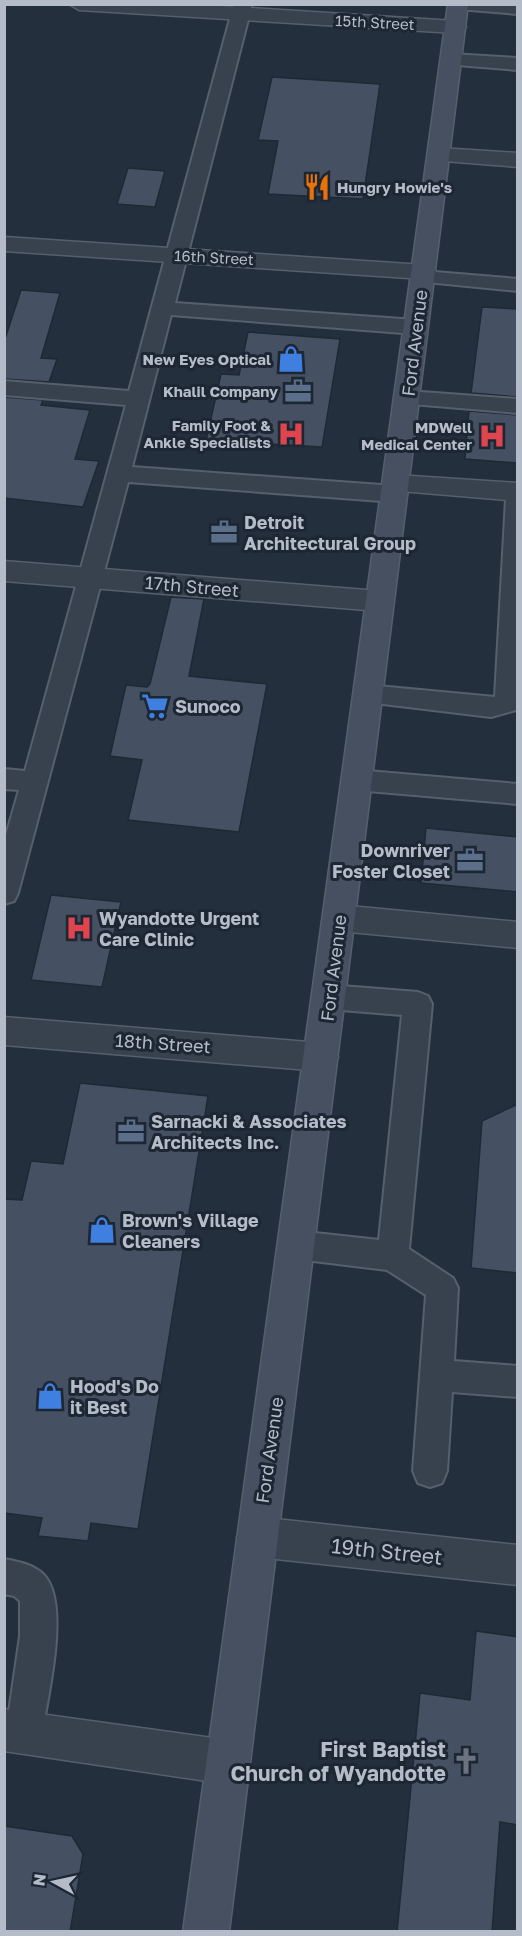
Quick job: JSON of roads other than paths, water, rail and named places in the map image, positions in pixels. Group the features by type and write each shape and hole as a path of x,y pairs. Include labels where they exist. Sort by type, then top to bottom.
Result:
{"main road":[{"name":"Ford Avenue","path":"206,1932 457,16"}],"street":[{"name":"15th Street","path":"79,4 457,16"},
{"path":"438,156 518,160"},
{"name":"16th Street","path":"4,244 423,274"},
{"path":"396,489 518,492"},
{"name":"17th Street","path":"4,571 379,601"},
{"path":"339,918 518,935"},
{"name":"18th Street","path":"4,1031 321,1058"},
{"name":"19th Street","path":"257,1537 518,1565"},
{"path":"14,1731 227,1762"}],"lane":[{"path":"4,893 92,578 137,399 241,9"},
{"path":"457,16 518,9"},
{"path":"451,60 518,64"},
{"path":"423,274 518,285"},
{"path":"161,308 417,327"},
{"path":"4,388 137,399"},
{"path":"408,398 518,406"},
{"path":"118,474 396,489"},
{"path":"368,694 491,708 507,703 518,499"},
{"path":"4,779 35,782"},
{"path":"356,780 518,794"},
{"path":"329,997 418,1004 393,1256"},
{"path":"297,1245 393,1256 442,1288 430,1471"},
{"path":"437,1375 518,1382"},
{"path":"4,1576 27,1583 35,1590 41,1613 14,1731"}],"place":[{"name":"Hungry Howie's","path":"317,187"},
{"name":"New Eyes Optical","path":"291,359"},
{"name":"Khalil Company","path":"298,391"},
{"name":"Family Foot & Ankle Specialists","path":"291,434"},
{"name":"MDWell Medical Center","path":"492,436"},
{"name":"Detroit Architectural Group","path":"224,532"},
{"name":"Sunoco","path":"155,706"},
{"name":"Downriver Foster Closet","path":"470,860"},
{"name":"Wyandotte Urgent Care Clinic","path":"79,928"},
{"name":"Sarnacki & Associates Architects Inc.","path":"131,1131"},
{"name":"Brown's Village Cleaners","path":"102,1230"},
{"name":"Hood's Do it Best","path":"50,1396"},
{"name":"First Baptist Church of Wyandotte","path":"466,1761"}]}
